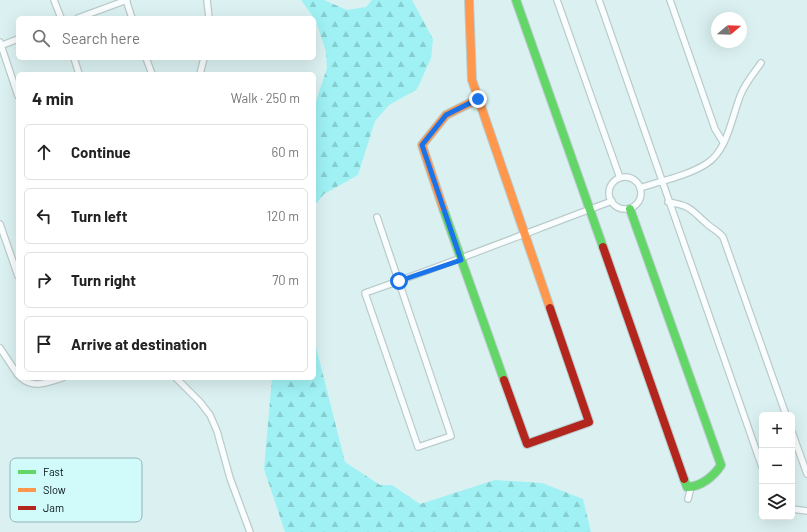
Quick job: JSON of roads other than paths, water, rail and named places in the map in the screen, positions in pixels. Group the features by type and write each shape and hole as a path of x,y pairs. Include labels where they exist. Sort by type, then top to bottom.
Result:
{"street":[{"path":"54,0 60,16"},
{"path":"83,16 126,0 131,16"},
{"path":"207,0 209,16"},
{"path":"469,0 471,74 478,99 589,422 527,444 461,260 422,145 446,115 478,99"},
{"path":"516,0 687,487 691,487 707,479 721,465 630,209"},
{"path":"557,0 620,178"},
{"path":"599,0 662,180 668,202 759,458"},
{"path":"670,0 715,129 723,142"},
{"path":"16,40 0,44 16,90"},
{"path":"75,60 78,72"},
{"path":"147,60 151,72"},
{"path":"200,72 204,60"},
{"path":"640,188 708,164 720,148 732,123 745,85 761,64"},
{"path":"620,178 632,179 640,188 639,201 630,209 617,208 612,201 609,192 610,186 620,178"},
{"path":"377,217 399,281 450,436 418,447 365,293 399,281 461,260 612,201"},
{"path":"668,202 684,205 695,211 705,222 723,237 785,412"},
{"path":"0,224 16,270"},
{"path":"0,348 16,372"},
{"path":"23,380 27,383 43,384 56,380"},
{"path":"178,380 200,402 210,415 217,431 230,478 250,532"},
{"path":"795,440 807,474"},
{"path":"688,499 691,487"},
{"path":"795,509 807,511"}]}
